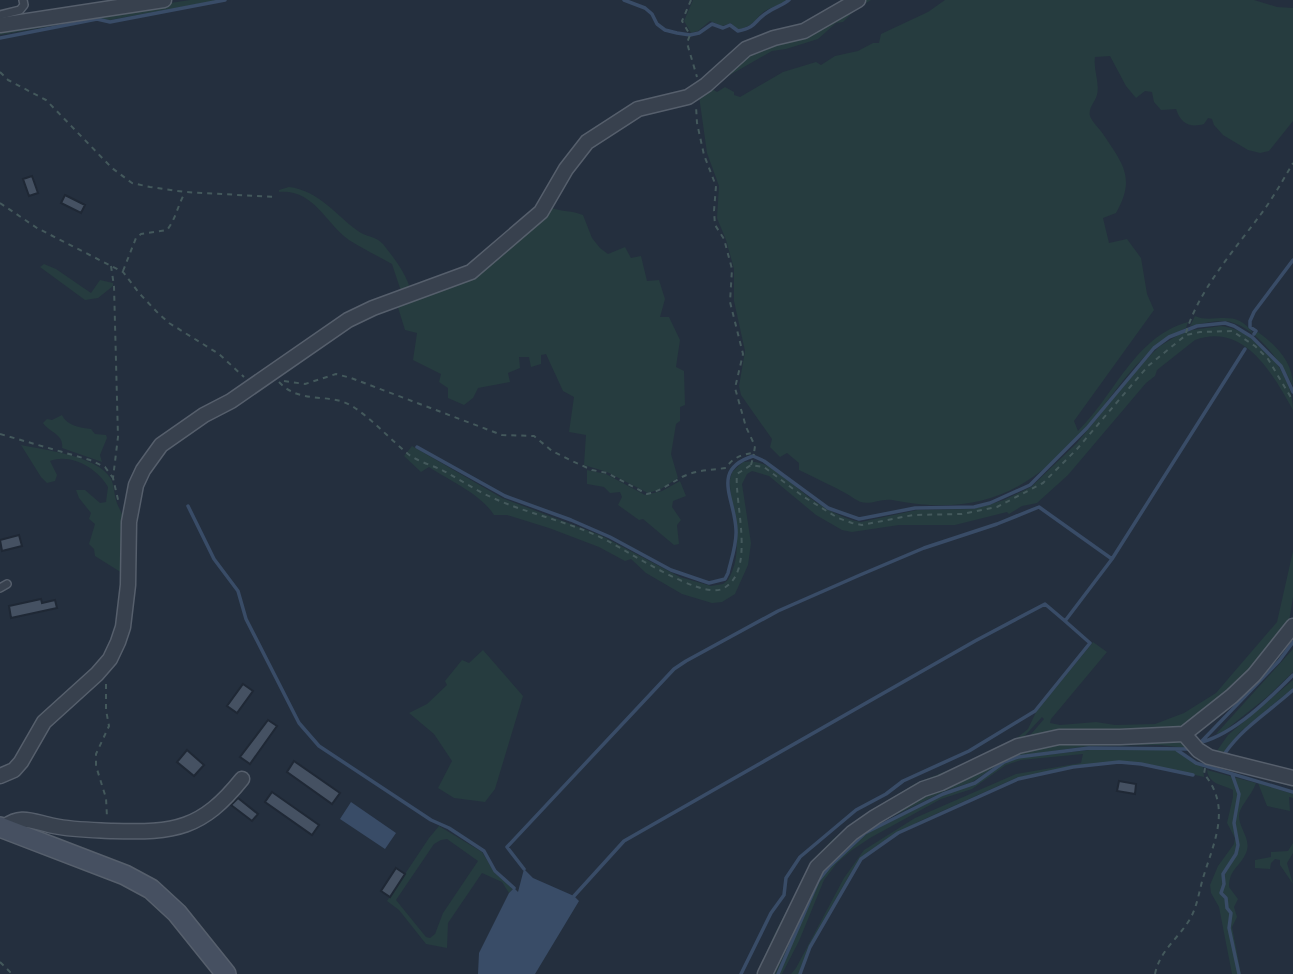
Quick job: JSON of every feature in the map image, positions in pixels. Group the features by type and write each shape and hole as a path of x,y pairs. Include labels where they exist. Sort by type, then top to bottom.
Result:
{"street":[{"path":"0,25 164,0"},
{"path":"0,776 14,770 44,722 110,659 118,642 125,610 129,522 136,485 161,445 271,374 348,320 471,272 541,212 566,169 587,142 638,109 680,100 696,92 746,49 774,38 804,32 858,0"},
{"path":"765,974 817,867 852,833 908,796 1018,746 1040,741 1082,736 1184,734 1254,676 1293,626"},
{"path":"1184,734 1198,750 1209,757 1293,778"},
{"path":"1,828 12,821 30,820 74,829 156,831 185,826 223,802 242,779"},
{"path":"1,828 125,875 151,889 177,913 226,974"}],"lane":[{"path":"0,15 20,10 24,5 23,0"}],"path":[{"path":"691,0 682,20 690,35 687,43 699,83 696,92 697,123 704,155 716,186 713,211 715,225 724,239 732,269 730,302 743,354 735,388 746,427 755,446 751,465"},
{"path":"0,72 8,80 46,100 112,168 132,183 185,192 275,197"},
{"path":"1186,335 1198,306 1237,243 1263,212 1293,163"},
{"path":"123,272 136,238 141,234 167,230 185,192"},
{"path":"0,203 37,228 123,272 163,318 219,354 253,386"},
{"path":"111,265 114,286 118,437 113,478 121,510 129,522"},
{"path":"271,374 285,390 338,400 352,406 409,454 493,498 582,529 660,570 712,591 720,590 728,584 738,566 742,529 737,474 751,465 764,467 838,518 862,525 913,515 962,514 997,507 1043,483 1077,449 1148,366 1186,335 1200,331 1232,331 1255,346 1268,359 1293,401"},
{"path":"271,374 291,384 305,384 335,374 502,435 534,436 572,461 607,473 647,494 662,491 683,476 701,470 726,468 730,461 737,457 754,453"},
{"path":"0,434 90,460 105,467 113,478"},
{"path":"107,830 106,797 96,766 96,754 109,726 106,680 110,659"},
{"path":"1155,974 1162,953 1192,916 1219,827 1214,785 1204,774 1209,757"},
{"path":"0,962 12,974"}],"green space":[{"path":"190,0 219,0 110,20 97,18 0,35 0,29"},
{"path":"693,0 786,0 766,10 744,28 737,30 731,23 722,26 710,21 691,33 684,21"},
{"path":"863,0 871,0 856,9 843,22 836,23 818,39 772,51 709,87 746,54 814,30"},
{"path":"945,0 1254,0 1277,7 1293,8 1293,121 1269,151 1260,153 1248,150 1223,135 1212,119 1208,118 1204,124 1199,125 1187,124 1176,109 1161,110 1154,102 1152,92 1145,91 1136,98 1126,86 1110,56 1095,57 1098,90 1090,116 1121,163 1126,181 1122,201 1116,213 1103,218 1109,243 1127,239 1141,258 1147,294 1154,310 1074,421 1078,431 1153,340 1188,322 1186,328 1169,337 1142,359 1085,429 1043,469 1000,495 976,502 951,505 888,500 861,502 799,470 799,463 787,453 780,457 770,447 772,439 741,395 739,386 745,351 734,301 734,269 717,218 719,186 707,153 699,96 709,87 717,92 725,87 740,97 783,72 816,62 821,65 835,56 879,43 881,34 928,12"},
{"path":"289,187 318,198 358,231 380,241 399,266 411,291 401,291 392,264 349,240 310,201 291,193 279,192"},
{"path":"548,206 583,215 592,238 600,248 608,254 625,247 631,258 641,256 647,281 659,280 665,299 660,317 669,317 680,340 676,367 684,371 685,405 680,407 680,421 676,424 671,454 678,478 661,489 648,493 607,472 584,465 586,435 569,432 574,397 563,391 546,354 541,355 541,364 531,367 529,357 519,357 520,368 508,373 510,382 478,388 473,398 464,405 448,398 448,388 439,382 441,374 413,360 417,333 405,330 396,301 447,286"},
{"path":"44,264 91,293 100,280 113,283 113,286 98,298 85,300 40,267"},
{"path":"1195,316 1240,321 1254,335 1234,323 1223,321 1190,326"},
{"path":"1221,326 1248,336 1271,356 1287,382 1293,410 1276,381 1255,355 1228,338 1212,336 1195,340 1157,370 1155,376 1146,383 1068,475 1037,503 1022,506 1009,514 1007,512 955,525 899,525 852,532 842,530 816,515 769,476 752,471 747,474 742,484 751,543 748,565 735,594 722,602 712,603 682,594 646,573 631,559 625,561 599,547 549,528 507,515 494,515 464,488 429,467 421,472 404,456 412,446 502,498 600,535 680,577 711,586 723,584 734,568 737,543 730,479 732,472 743,462 771,468 822,506 854,521 861,522 917,510 973,509 1004,500 1031,487 1077,443 1142,363 1160,346 1185,331"},
{"path":"1258,332 1282,355 1290,369 1293,386 1273,355 1254,335"},
{"path":"62,415 71,424 91,429 95,434 106,435 100,455 102,462 62,448 59,437 43,423 47,419 52,420"},
{"path":"21,445 84,459 105,471 113,484 126,524 122,573 95,556 94,549 89,544 95,524 89,519 91,513 76,490 85,490 100,503 106,502 108,487 103,480 83,464 58,459 50,461 57,475 55,481 47,483"},
{"path":"587,470 606,474 645,495 662,491 680,481 686,496 673,501 672,507 681,520 677,525 679,544 674,545 643,519 639,520 618,505 622,497 620,492 610,493 604,487 587,484"},
{"path":"1293,551 1293,597 1288,628 1253,672 1185,727 1026,740 1044,719 1042,717 1020,741 831,846 761,974 756,974 813,860 833,839 857,820 916,783 985,756 1018,737 1028,729 1036,712 1093,642 1107,652 1050,723 1155,724 1184,713 1216,693 1277,622"},
{"path":"1293,649 1293,672 1267,697 1223,732 1216,734"},
{"path":"483,650 523,696 495,789 485,802 454,798 438,788 452,761 434,734 409,713 427,704 447,685 445,681 462,660 469,663"},
{"path":"1293,680 1293,688 1239,733 1222,755 1214,755 1228,735"},
{"path":"1174,738 1293,781 1293,787 1205,761 1186,748 1161,745 1089,746 1010,757 972,782 945,791 875,825 844,849 823,870 776,974 769,974 814,878 860,831 922,796 1002,757 1047,743"},
{"path":"1089,750 1176,750 1203,767 1204,777 1142,763 1118,761 1073,767 1016,778 920,821 859,859 808,947 799,974 791,974 844,878 864,850 915,818 1016,774 1081,763 1083,754 1021,760 1006,765 972,789 941,799 870,838 837,863 824,880 799,941 782,974 779,974 819,882 830,867 866,833 942,795 975,783 1004,763 1018,758"},
{"path":"1207,770 1256,783 1240,812 1247,848 1244,858 1231,876 1229,887 1238,899 1234,907 1237,917 1232,927 1241,974 1232,974 1219,907 1211,893 1210,885 1218,866 1234,844 1235,838 1227,823 1233,790 1210,779"},
{"path":"1258,783 1293,794 1293,798 1289,797 1290,811 1267,806"},
{"path":"439,826 482,852 495,873 513,889 509,893 502,882 482,873 448,923 447,948 426,944 399,910 387,901","holes":["447,839 478,861 443,913 435,934 430,938 426,937 396,900 434,844"]},
{"path":"1293,843 1293,853 1287,863 1293,884 1280,865 1280,860 1275,859 1270,869 1255,868 1255,860 1271,857 1271,852 1288,851"}],"water":[{"path":"351,802 396,833 385,849 340,819"},
{"path":"524,869 533,878 574,896 579,901 535,974 478,974 479,953 509,893 514,888 518,892"}],"building":[{"path":"32,176 38,193 29,196 23,179"},
{"path":"65,195 85,205 81,213 61,203"},
{"path":"19,535 22,546 2,551 0,540"},
{"path":"41,599 42,603 55,600 57,608 11,618 9,606"},
{"path":"243,684 253,691 237,713 227,706"},
{"path":"268,720 277,726 250,764 240,757"},
{"path":"187,750 204,765 194,776 177,762"},
{"path":"294,761 340,793 332,804 287,772"},
{"path":"1119,781 1136,784 1135,794 1117,791"},
{"path":"272,792 319,825 312,835 265,802"},
{"path":"238,798 258,814 252,821 231,805"},
{"path":"396,868 405,874 390,897 381,891"}],"waterway":[{"path":"0,38 97,19 110,22 225,0"},
{"path":"624,0 645,8 665,30 690,35 699,33 712,24 723,28 730,25 738,31 744,29 789,0"},
{"path":"1254,334 1256,331 1250,327 1254,312 1293,260"},
{"path":"417,447 505,496 571,520 610,537 671,570 709,583 725,579 735,546 735,518 728,477 740,462 753,456 764,461 828,508 859,519 915,508 974,507 990,503 1030,485 1087,428 1154,348 1169,337 1197,326 1225,323 1252,337 1281,366 1293,392"},
{"path":"574,896 624,841 975,641 1045,604 1065,621 1112,559 1245,349"},
{"path":"188,506 214,559 238,591 246,619 299,723 319,746 431,820 449,828 484,851 495,871 514,888"},
{"path":"524,869 507,847 674,669 778,611 924,548 1039,507 1112,559"},
{"path":"741,974 771,913 784,895 786,878 800,857 856,810 886,794 903,781 969,751 1035,711 1090,643 1065,621"},
{"path":"1200,743 1279,661 1293,642"},
{"path":"1202,742 1239,723 1293,675"},
{"path":"1231,756 1225,753 1240,735 1293,690"},
{"path":"778,974 818,881 865,833 943,794 975,783 1004,762 1018,757 1089,748 1189,749"},
{"path":"1177,750 1196,763 1293,792"},
{"path":"800,974 810,947 861,859 898,833 1018,779 1073,767 1119,762 1193,775"},
{"path":"1232,774 1239,794 1234,823 1238,845 1236,854 1223,874 1221,893 1226,898 1227,908 1231,913 1229,928 1239,974"}]}
